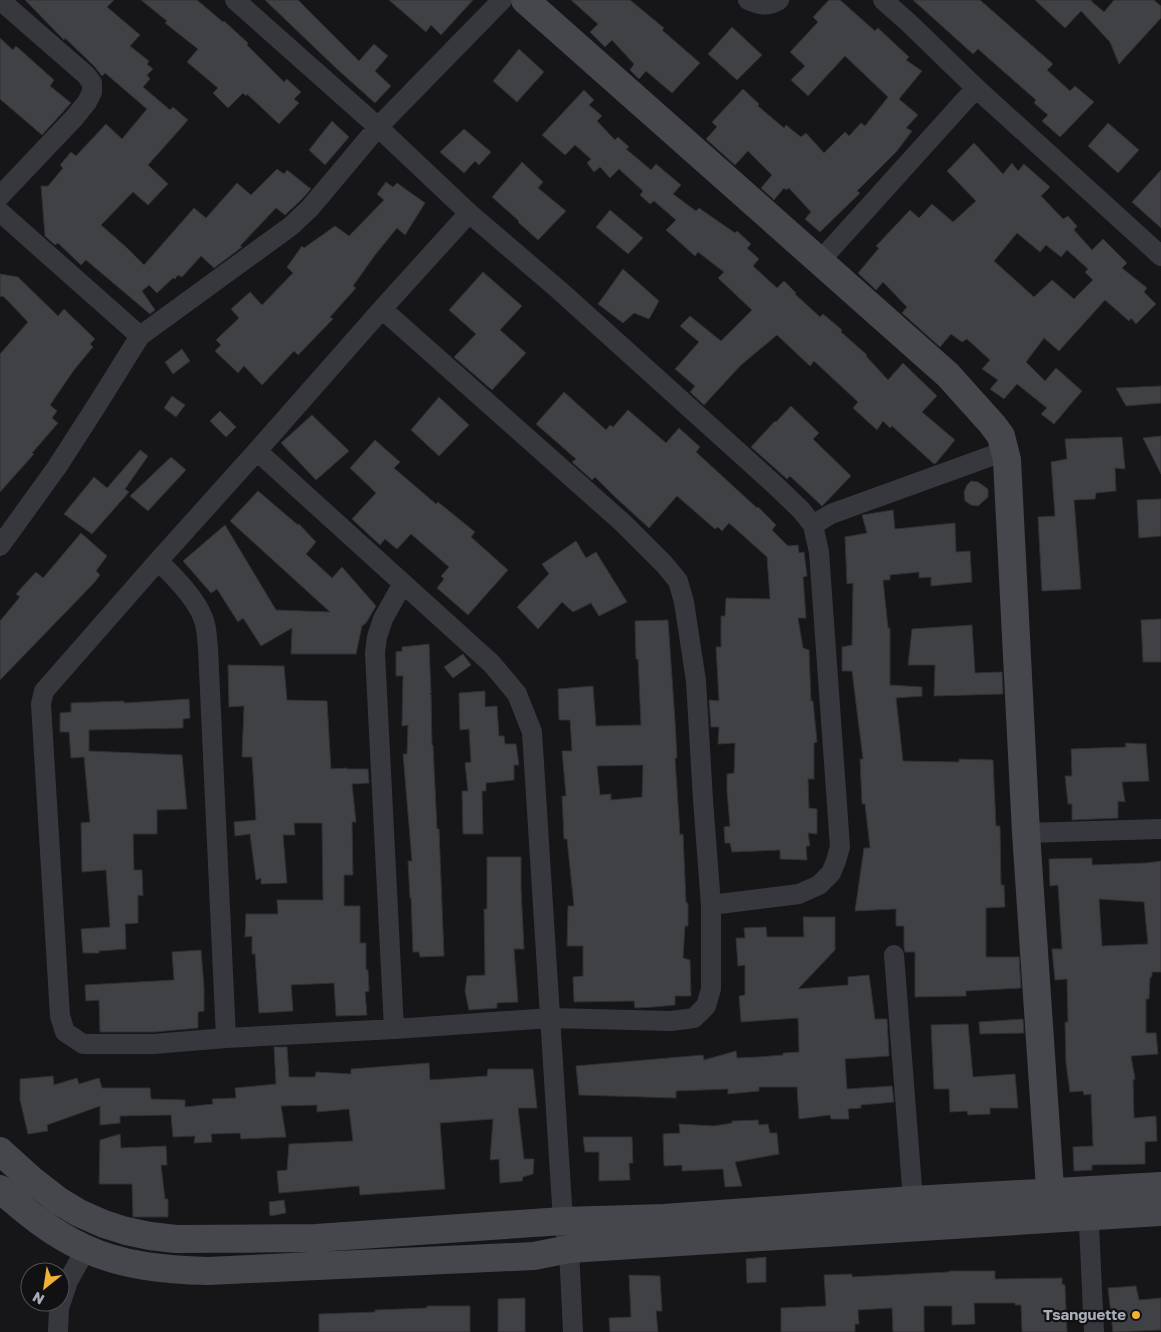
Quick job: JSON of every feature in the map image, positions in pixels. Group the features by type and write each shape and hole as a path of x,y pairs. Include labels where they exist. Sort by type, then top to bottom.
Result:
{"main road":[{"path":"525,0 948,375 992,424 1000,436 1007,460 1026,833 1051,1206"},
{"path":"0,1150 32,1180 59,1201 79,1212 104,1224 126,1231 176,1239 316,1238 563,1221 664,1218 913,1200 1051,1206"},
{"path":"0,1189 59,1235 86,1249 120,1261 155,1268 208,1271 534,1256 569,1249 1088,1203 1161,1186"},
{"path":"1088,1203 1161,1212"}],"street":[{"path":"0,0 86,76 92,84 92,92 75,117 0,196"},
{"path":"235,0 378,128 469,213 559,290 775,485 812,525 819,552 840,848 831,872 819,885 799,894 712,905"},
{"path":"0,546 62,460 140,336 291,226 310,208 378,128 502,0"},
{"path":"748,0 762,6 778,0"},
{"path":"883,0 976,88 1161,256"},
{"path":"819,262 976,88"},
{"path":"0,212 140,336"},
{"path":"382,309 623,523 678,580 684,602 696,681 712,905 712,989 706,1006 694,1018 670,1021 551,1018 153,1044 83,1044 65,1032 60,1016 41,704 44,691 382,309 469,213"},
{"path":"812,525 831,514 1005,451"},
{"path":"257,452 492,664 518,694 532,732 563,1221 569,1249 573,1332"},
{"path":"158,561 180,584 196,605 205,623 208,648 226,1038"},
{"path":"394,1029 375,653 376,637 383,618 403,583"},
{"path":"1026,833 1161,829"},
{"path":"894,955 913,1200"},
{"path":"1088,1203 1094,1332"},
{"path":"58,1332 59,1308 68,1281 86,1249"}],"building":[{"path":"25,0 114,0 107,7 140,35 130,46 149,61 147,64 153,69 147,75 150,79 143,87 170,110 173,107 188,120 148,165 168,184 148,205 133,192 101,225 144,265 194,208 206,218 237,183 251,195 277,169 284,174 287,170 311,189 285,215 276,208 240,246 242,247 214,268 201,256 182,277 178,275 175,279 173,278 157,293 149,285 142,291 155,310 150,314 86,260 81,265 58,243 55,245 45,236 41,186 48,186 63,168 60,165 71,152 76,156 106,124 122,139 147,109 105,73 102,76"},
{"path":"141,0 197,0 248,43 247,45 284,82 287,79 301,92 294,99 299,103 279,124 247,94 246,96 243,93 228,108 213,93 218,88 187,62 198,49 165,23 167,21"},
{"path":"265,0 298,0 359,61 374,44 388,56 375,71 391,86 375,103"},
{"path":"389,0 473,0 441,35 431,25 426,32"},
{"path":"571,0 630,0 664,28 662,30 700,63 672,93 646,71 639,79 630,70 634,64 612,40 605,47 590,32 598,24"},
{"path":"829,0 840,0 875,31 878,28 909,57 906,60 922,71 899,99 918,115 906,128 912,131 897,151 857,191 860,193 820,232 805,219 811,212 789,188 786,190 784,188 774,200 761,188 772,175 748,151 735,165 706,139 717,127 712,122 743,89 759,104 758,106 784,128 786,125 801,137 806,133 824,153 845,132 849,136 861,123 865,126 888,97 845,56 808,96 791,80 805,66 790,52 818,22 813,17"},
{"path":"913,0 980,0 1053,64 1047,70 1070,91 1075,86 1094,102 1060,137 1042,121 1048,115 1034,103 1036,100 978,49 973,54"},
{"path":"1035,0 1092,0 1104,12 1114,0 1154,0 1161,6 1161,18 1119,64 1110,42 1081,11 1065,28"},
{"path":"732,27 762,55 737,80 708,54"},
{"path":"0,38 13,50 16,46 54,80 50,86 71,103 42,135 0,99"},
{"path":"519,49 544,72 517,102 493,81"},
{"path":"584,90 594,100 589,105 602,116 597,121 615,140 618,137 629,147 626,149 651,170 656,164 681,185 673,194 696,211 699,208 735,233 737,231 751,244 747,248 759,259 753,266 777,288 784,281 820,317 823,314 842,330 841,332 867,355 888,380 903,363 937,396 922,412 955,440 936,463 934,464 892,426 890,428 883,421 877,430 853,408 858,402 814,361 810,366 777,335 741,365 704,405 690,392 695,386 675,369 699,342 680,326 690,316 721,341 752,310 718,278 724,272 698,252 695,256 666,230 676,220 654,201 650,204 640,195 643,191 619,169 610,178 600,167 594,172 587,163 591,159 575,145 565,155 542,135"},
{"path":"332,121 349,137 325,165 309,150"},
{"path":"1108,123 1139,150 1118,173 1088,146"},
{"path":"464,129 491,152 479,165 475,161 464,173 440,152"},
{"path":"974,143 1003,174 1012,163 1018,171 1024,164 1050,187 1041,196 1063,219 1068,216 1077,226 1074,230 1092,250 1103,239 1127,263 1122,268 1147,288 1144,292 1156,304 1136,324 1131,318 1129,321 1105,300 1059,351 1044,338 1026,362 1045,381 1056,368 1082,391 1054,424 1041,414 1047,408 1017,384 1004,399 990,389 998,380 982,369 990,360 967,339 962,342 951,334 940,347 902,313 907,307 883,282 876,290 858,273 879,248 876,246 910,210 919,218 932,204 953,222 976,201 947,171","holes":["1017,233 1040,252 1046,245 1061,257 1067,250 1088,269 1085,272 1093,280 1074,299 1052,280 1034,297 994,261"]},
{"path":"522,162 543,182 538,188 566,211 538,240 492,197"},
{"path":"1161,170 1161,228 1132,202"},
{"path":"386,182 393,187 397,183 425,203 405,235 397,228 353,286 356,288 330,317 333,319 298,355 294,351 262,385 244,366 238,373 215,351 221,345 216,340 239,318 231,309 250,292 262,305 293,273 287,267 302,246 304,248 335,226 349,236 384,200 377,194"},
{"path":"610,210 643,238 628,254 596,227"},
{"path":"623,269 659,301 649,319 634,313 623,323 598,304"},
{"path":"483,272 522,306 500,330 526,353 492,390 454,357 476,334 449,310"},
{"path":"0,274 18,277 58,316 64,309 95,339 90,344 93,347 74,370 50,405 57,411 52,418 58,423 32,453 34,454 0,492 0,354 28,322 4,297 0,296"},
{"path":"182,349 190,361 173,374 165,362"},
{"path":"1161,386 1161,403 1126,406 1116,388"},
{"path":"564,392 606,430 610,425 613,427 628,410 666,443 679,428 700,447 696,452 776,525 772,530 788,546 798,545 799,553 804,552 807,576 803,577 806,618 798,618 803,648 809,650 811,701 813,701 817,742 814,743 814,779 808,779 809,808 817,809 817,834 808,833 810,846 806,846 807,860 780,859 780,850 732,852 730,843 725,843 724,827 730,826 727,774 734,773 735,743 718,744 719,727 711,727 709,700 719,701 716,647 721,647 721,616 725,616 726,598 770,599 767,557 729,523 722,531 718,527 715,529 677,496 649,528 595,477 592,480 572,462 576,459 536,424"},
{"path":"172,396 185,405 176,417 164,408"},
{"path":"439,397 469,425 439,456 411,430"},
{"path":"791,406 819,433 813,439 851,476 822,506 790,476 787,479 751,447"},
{"path":"220,411 236,427 226,437 210,421"},
{"path":"312,415 349,451 316,480 281,443"},
{"path":"1161,436 1161,474 1143,438"},
{"path":"1122,437 1125,469 1115,468 1116,491 1096,493 1095,499 1074,500 1081,589 1042,591 1038,517 1055,516 1051,462 1067,459 1065,439"},
{"path":"375,440 400,462 394,468 436,504 438,502 475,532 471,537 508,570 468,615 437,588 444,579 441,576 449,567 411,534 397,549 385,539 380,545 352,519 376,493 350,468"},
{"path":"140,450 148,456 125,489 129,492 92,534 64,514 94,477 107,488"},
{"path":"171,457 186,470 148,511 130,496"},
{"path":"971,481 978,482 988,489 988,497 978,506 971,505 965,501 964,492"},
{"path":"258,491 299,524 316,542 306,554 332,578 342,567 376,606 366,623 362,626 356,654 291,654 292,628 261,646 243,618 238,622 217,589 211,593 183,561 225,525 276,610 330,612 230,521"},
{"path":"1161,499 1161,536 1139,538 1137,500"},
{"path":"893,510 895,529 955,523 956,552 970,551 972,582 931,586 931,577 919,578 919,572 890,575 890,580 883,580 888,628 890,628 890,685 922,687 922,696 896,698 903,761 959,762 959,759 993,760 996,826 1000,826 1001,885 1004,885 1005,907 986,908 986,957 1019,957 1021,988 966,991 966,996 915,997 915,952 905,952 904,926 896,926 896,909 855,911 864,848 870,848 865,804 862,804 860,759 863,759 852,671 842,671 842,647 852,645 853,583 847,584 845,537 867,533 862,515"},
{"path":"81,533 107,556 96,571 100,575 0,680 0,621 20,597 16,594 36,572 43,578"},
{"path":"576,541 586,558 596,552 627,602 599,616 591,603 573,612 562,602 538,629 517,607 549,574 542,564"},
{"path":"1161,619 1161,662 1143,662 1141,620"},
{"path":"668,620 680,835 683,834 686,903 688,903 688,926 685,926 683,958 690,960 691,996 675,996 675,1005 635,1008 634,1001 574,1002 573,977 583,976 583,946 567,946 568,906 574,906 567,839 564,839 562,796 566,796 562,751 572,751 570,720 559,720 558,689 593,686 596,726 641,725 635,621","holes":["643,765 642,797 611,800 611,794 600,795 597,766"]},
{"path":"972,625 975,673 1002,672 1003,694 934,696 935,665 908,665 912,629"},
{"path":"429,644 431,693 429,694 431,694 437,829 439,829 444,956 420,957 419,952 413,952 408,861 412,861 403,754 407,754 408,725 402,726 403,676 396,676 396,652 402,651 402,647"},
{"path":"463,654 471,665 453,678 444,667"},
{"path":"228,665 284,666 287,700 327,701 331,769 368,769 369,783 352,784 356,822 352,822 353,875 344,875 344,906 360,906 360,943 366,943 366,970 368,970 369,991 365,992 367,1015 336,1016 334,983 291,985 293,1011 259,1013 255,954 252,954 252,936 245,937 246,914 278,914 277,900 323,900 322,823 294,823 295,835 283,835 287,883 261,884 261,878 256,880 250,834 235,836 234,822 256,820 252,757 242,757 244,706 229,707"},
{"path":"485,691 485,707 497,706 499,736 504,736 505,744 516,744 519,765 514,765 514,780 486,783 486,791 482,791 483,834 463,834 462,791 468,791 465,763 471,762 469,729 460,730 459,693"},
{"path":"189,699 190,718 183,719 183,728 89,730 89,751 182,755 187,809 157,810 157,834 133,834 134,870 142,870 143,896 138,895 138,923 125,924 126,949 83,953 81,929 110,927 106,870 82,872 81,823 90,822 84,757 71,758 69,732 60,732 60,713 71,712 71,703 124,701 124,703"},
{"path":"1125,743 1146,744 1149,781 1122,782 1125,802 1118,801 1118,818 1072,820 1072,804 1068,804 1065,776 1072,776 1071,749 1126,747"},
{"path":"487,857 521,857 524,949 514,949 518,1002 497,1003 497,1008 469,1010 465,991 467,976 485,975 484,909 487,909"},
{"path":"1092,858 1092,865 1161,861 1161,972 1152,972 1149,999 1146,999 1146,1033 1156,1033 1158,1054 1131,1056 1135,1079 1133,1080 1134,1118 1156,1116 1157,1141 1145,1142 1145,1164 1092,1165 1092,1170 1074,1171 1073,1147 1093,1146 1091,1094 1084,1095 1083,1091 1070,1092 1066,1063 1065,1022 1068,1022 1067,979 1055,980 1052,949 1062,949 1058,885 1050,886 1049,859","holes":["1099,899 1144,902 1148,944 1102,946"]},
{"path":"803,917 835,917 835,950 798,989 848,985 848,977 869,975 875,1019 887,1019 889,1056 845,1059 847,1089 892,1086 894,1102 861,1105 861,1108 848,1109 849,1119 831,1119 830,1115 799,1119 797,1087 759,1087 759,1091 728,1094 728,1089 676,1091 676,1098 579,1095 576,1066 703,1055 704,1060 736,1051 737,1058 799,1052 798,1018 741,1022 739,996 745,995 745,965 738,966 736,938 745,938 744,928 766,927 767,937 804,937"},
{"path":"201,950 204,1011 198,1012 198,1028 153,1032 100,1032 99,1000 86,1001 85,985 174,980 172,952"},
{"path":"1023,1019 1024,1033 980,1034 979,1022"},
{"path":"968,1024 973,1077 1015,1074 1018,1108 990,1108 990,1114 968,1115 967,1111 950,1112 949,1089 934,1089 931,1025"},
{"path":"274,1047 287,1047 289,1077 315,1077 316,1072 351,1074 351,1069 429,1063 430,1080 487,1076 488,1069 533,1069 537,1108 518,1108 524,1159 534,1159 533,1174 523,1177 522,1181 500,1183 499,1159 490,1160 493,1119 440,1123 445,1189 360,1195 359,1186 279,1193 277,1171 287,1170 289,1144 353,1141 349,1109 317,1112 317,1105 281,1106 286,1137 241,1139 240,1133 211,1134 212,1142 194,1143 195,1136 173,1137 171,1115 120,1116 120,1123 100,1125 100,1106 47,1125 48,1131 28,1134 20,1100 20,1079 53,1076 54,1085 77,1078 79,1084 99,1078 102,1088 150,1088 151,1099 185,1100 185,1107 213,1104 212,1099 236,1098 235,1088 276,1084"},
{"path":"758,1120 759,1125 768,1124 770,1133 777,1133 779,1154 735,1162 742,1186 725,1187 723,1169 682,1171 682,1165 664,1166 663,1134 680,1133 679,1124 714,1126 732,1123 732,1121"},
{"path":"120,1134 121,1148 166,1146 167,1165 161,1165 165,1199 168,1199 168,1217 133,1217 132,1184 99,1184 100,1140"},
{"path":"583,1137 632,1137 633,1163 629,1163 630,1180 599,1181 599,1152 585,1152"},
{"path":"284,1200 286,1213 270,1216 269,1202"},
{"path":"766,1257 766,1282 747,1283 746,1259"},
{"path":"949,1271 995,1271 995,1279 1062,1278 1062,1284 1065,1285 1067,1332 1022,1332 1021,1305 1015,1305 1015,1303 974,1303 975,1324 952,1325 952,1306 924,1306 924,1332 893,1332 892,1308 858,1310 859,1324 855,1324 855,1332 781,1332 781,1308 826,1306 824,1275 852,1274 852,1277"},
{"path":"629,1275 660,1276 662,1311 656,1311 658,1332 610,1332 609,1318 631,1317"},
{"name":"Tsanguette","path":"1136,1286 1139,1300 1161,1298 1161,1330 1113,1332 1108,1288"},
{"path":"525,1298 525,1332 498,1332 498,1299"},
{"path":"427,1306 470,1306 470,1332 319,1332 319,1314 375,1312 375,1310 427,1308"}],"place":[{"name":"Tsanguette","path":"1136,1315"}]}
